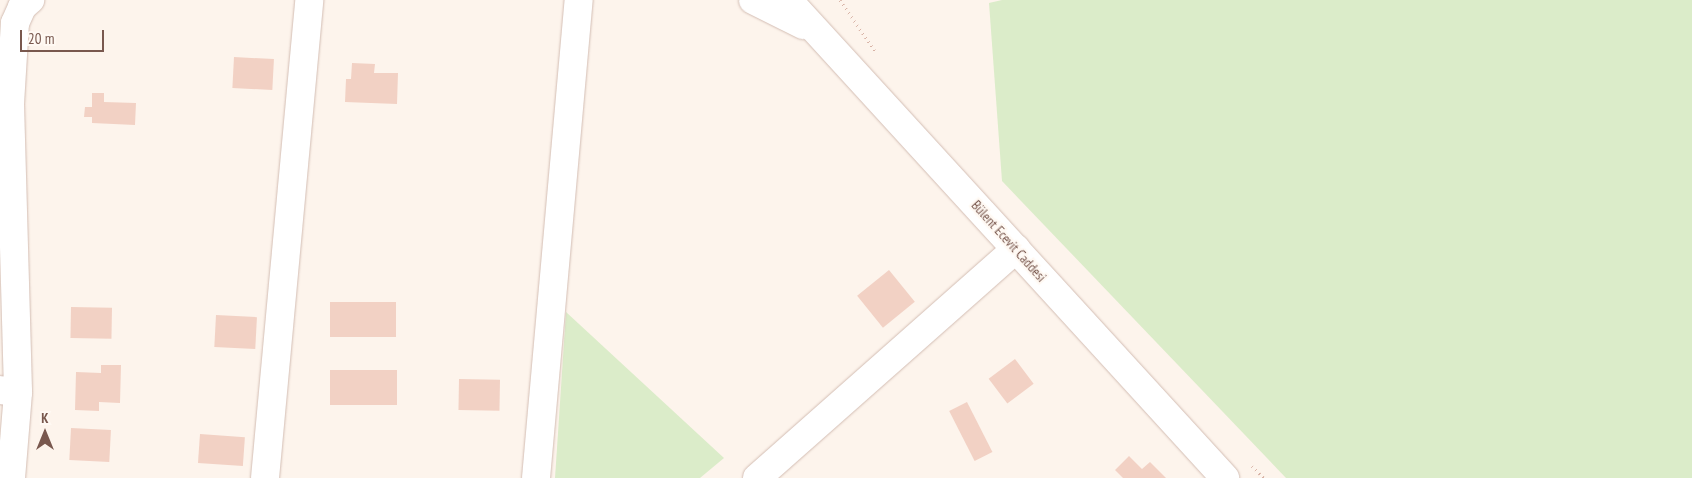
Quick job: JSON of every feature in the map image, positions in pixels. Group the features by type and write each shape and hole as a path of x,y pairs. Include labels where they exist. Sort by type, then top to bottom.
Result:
{"street":[{"path":"11,478 5,103 15,23 22,8 30,0"},
{"path":"265,478 309,0"},
{"path":"536,478 578,0"},
{"path":"753,0 800,22 853,69"},
{"name":"Bülent Ecevit Caddesi","path":"791,2 1224,478"},
{"path":"757,478 1016,249"}],"green space":[{"path":"1002,0 1692,0 1692,478 1286,478 1002,181 989,3"},
{"path":"566,312 724,458 700,478 555,478"}],"building":[{"path":"234,57 274,59 272,90 232,88"},
{"path":"352,63 375,64 374,73 398,73 397,104 345,102 346,79 351,79"},
{"path":"92,93 104,93 104,102 136,103 135,125 92,123 92,117 84,117 85,107 92,107"},
{"path":"889,270 915,302 883,328 857,296"},
{"path":"330,302 396,302 396,337 330,337"},
{"path":"71,307 112,308 111,339 70,338"},
{"path":"216,315 257,317 255,349 214,347"},
{"path":"1015,359 1034,384 1007,404 989,379"},
{"path":"101,365 121,365 120,403 99,402 99,411 75,410 76,372 101,373"},
{"path":"330,370 397,370 397,405 330,405"},
{"path":"459,379 500,380 499,411 458,410"},
{"path":"967,402 992,452 975,461 949,411"},
{"path":"71,428 111,430 109,462 69,460"},
{"path":"200,434 245,437 243,466 198,463"},
{"path":"1129,456 1142,469 1150,462 1166,478 1123,478 1115,470"}]}
